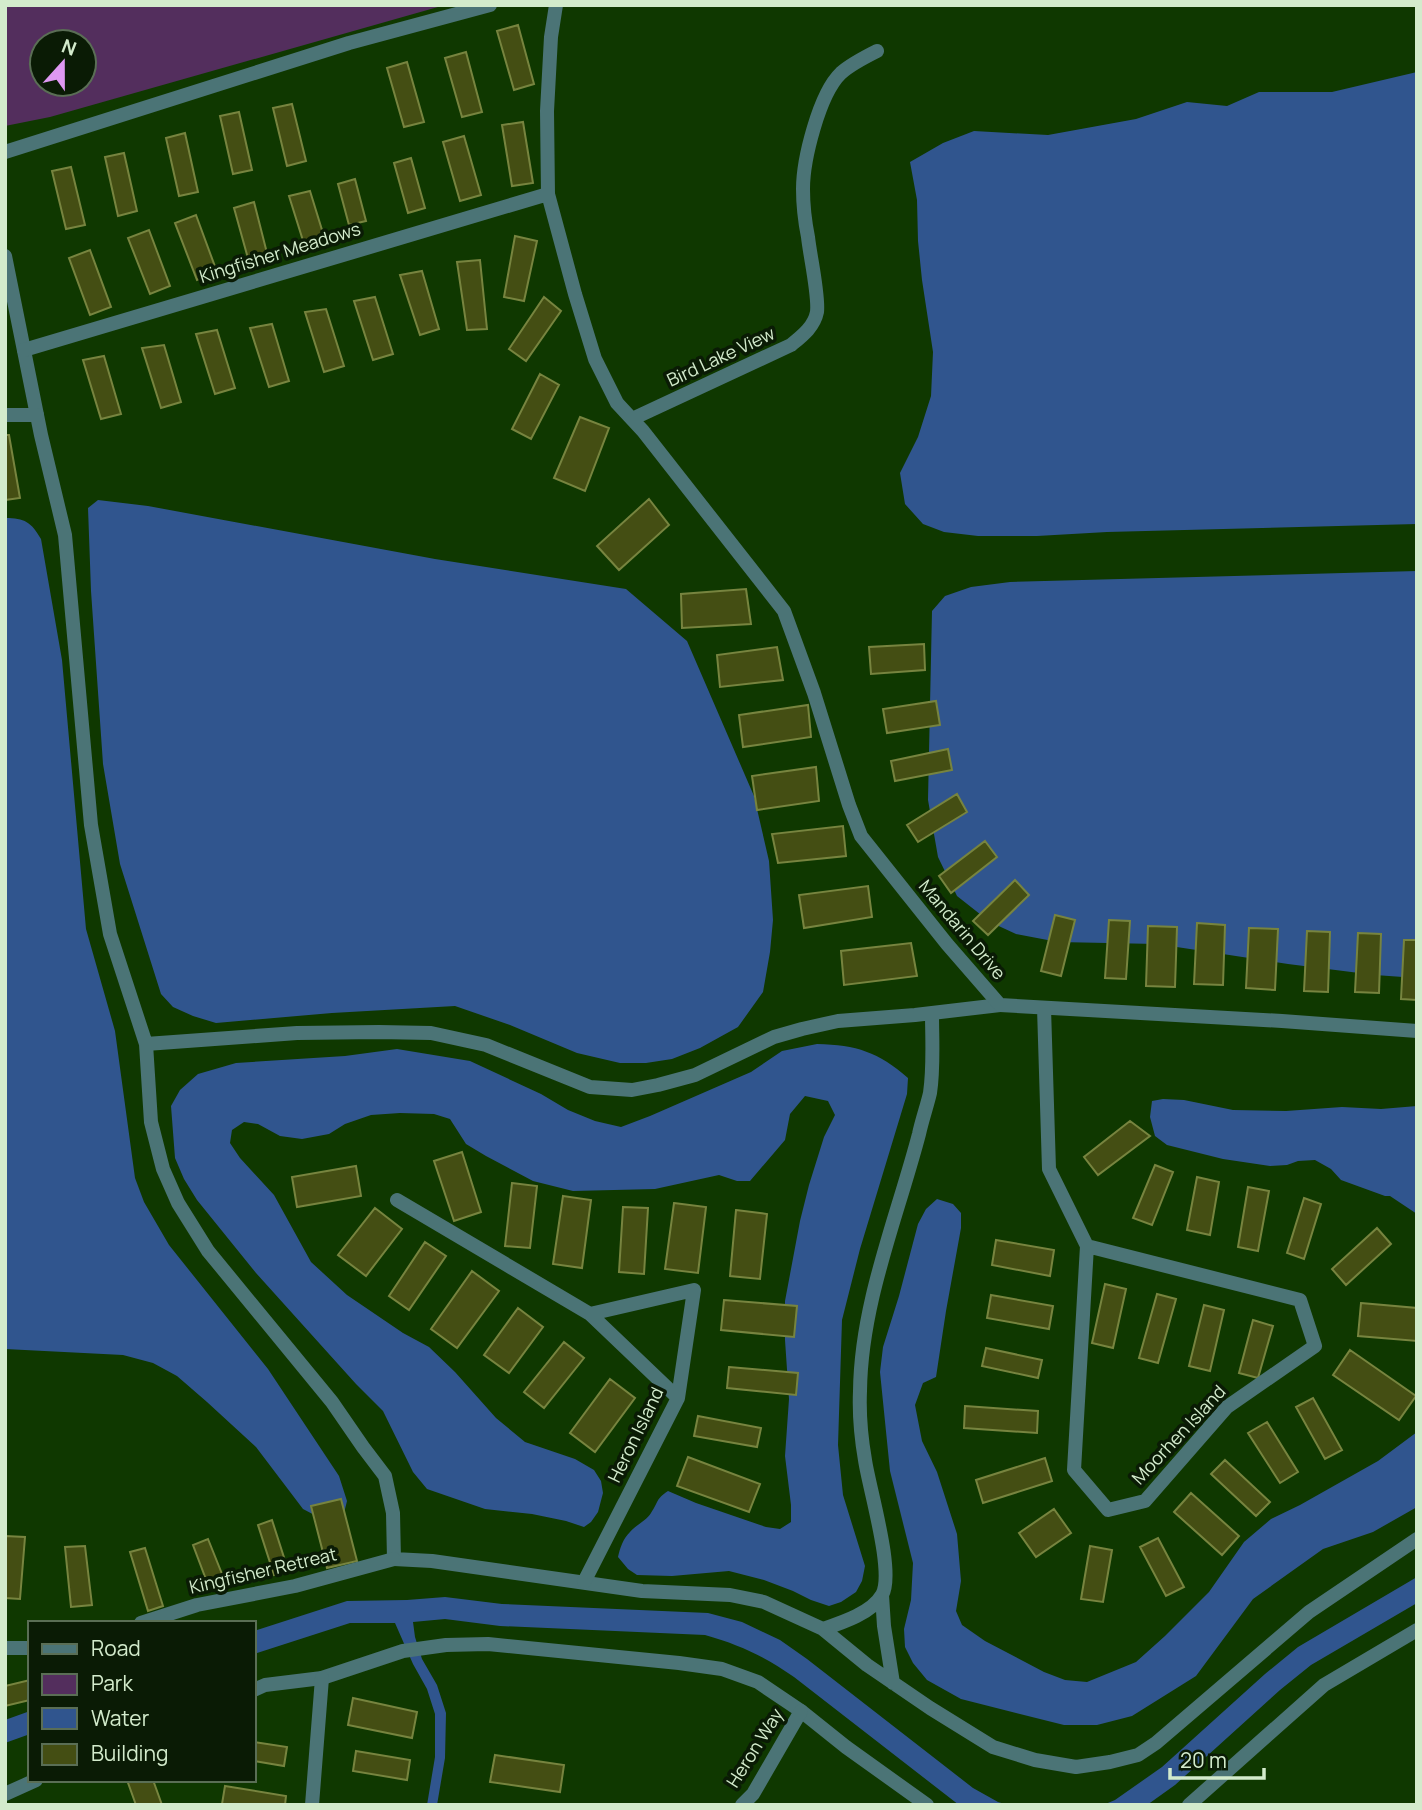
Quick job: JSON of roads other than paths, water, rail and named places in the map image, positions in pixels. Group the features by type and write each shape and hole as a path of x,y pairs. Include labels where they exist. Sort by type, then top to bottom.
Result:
{"street":[{"path":"5,152 349,43 490,5"},
{"path":"556,5 551,37 547,111 548,194 595,359 617,403 632,419"},
{"name":"Bird Lake View","path":"632,419 779,352 810,329 817,313 803,190 805,163 825,99 839,74 877,51"},
{"name":"Kingfisher Meadows","path":"24,350 548,194"},
{"path":"5,256 37,415 65,535 91,825 110,934 146,1044 151,1122 163,1169 178,1203 208,1251 332,1402 385,1476 393,1513 394,1559"},
{"path":"5,415 37,415"},
{"name":"Mandarin Drive","path":"632,419 784,611 861,836 947,944 1000,1005 1417,1031"},
{"path":"146,1044 297,1033 431,1033 486,1045 590,1087 632,1090 695,1075 774,1037 802,1029 838,1021 1000,1005"},
{"name":"Moorhen Island","path":"1044,1008 1049,1169 1087,1246 1074,1470 1108,1510 1145,1501 1227,1407 1315,1346 1300,1300 1087,1246"},
{"path":"893,1683 884,1626 883,1595 886,1570 865,1463 860,1428 859,1388 866,1329 883,1255 930,1092 933,1057 932,1013"},
{"path":"397,1200 590,1314 678,1398"},
{"name":"Heron Island","path":"584,1582 678,1398 694,1290 590,1314"},
{"name":"Kingfisher Retreat","path":"147,1621 197,1605 295,1586 394,1559 432,1561 642,1591 730,1595 764,1602 823,1629 861,1661 930,1709 993,1747 1035,1760 1076,1767 1138,1755 1156,1743 1309,1612 1417,1539"},
{"path":"823,1629 849,1620 869,1608 883,1595"},
{"path":"1189,1805 1324,1685 1417,1630"},
{"path":"256,1689 265,1685 322,1678 403,1651 446,1645 488,1644 679,1662 722,1669 758,1682 927,1805"},
{"path":"5,1648 28,1648"},
{"path":"312,1805 322,1678"},
{"name":"Heron Way","path":"748,1801 801,1711"},
{"path":"5,1794 32,1782"}],"water":[{"path":"1417,72 1417,524 978,536 944,532 923,524 905,504 900,473 918,437 931,396 933,352 922,280 917,200 910,162 943,143 974,131 1048,135 1136,119 1187,102 1227,106 1259,92 1332,92"},
{"path":"98,500 148,506 435,559 626,589 687,641 754,796 769,861 773,920 763,992 738,1027 700,1048 672,1059 620,1063 577,1053 455,1006 216,1023 173,1007 161,994 120,864 103,764 88,508"},
{"path":"5,518 27,522 41,539 62,660 86,929 115,1031 135,1178 144,1202 169,1245 268,1369 339,1476 347,1501 344,1513 322,1519 303,1509 256,1447 177,1376 153,1363 123,1355 5,1349"},
{"path":"1417,571 1417,978 1288,964 1157,944 1058,942 1016,934 990,922 957,896 938,857 928,800 932,611 945,596 971,587 1010,582"},
{"path":"817,1044 855,1048 877,1056 908,1078 907,1094 860,1249 842,1320 838,1445 843,1495 865,1566 856,1592 829,1606 764,1580 729,1571 672,1576 637,1575 618,1557 628,1535 649,1516 659,1499 668,1491 766,1527 780,1529 791,1522 785,1456 789,1399 785,1301 809,1185 824,1137 835,1115 828,1101 805,1096 790,1114 785,1140 750,1181 737,1181 719,1175 655,1189 573,1191 533,1181 466,1144 450,1119 434,1114 371,1115 345,1124 329,1134 302,1139 280,1136 258,1124 244,1122 232,1130 230,1143 274,1195 311,1262 347,1295 403,1333 429,1347 496,1418 525,1442 575,1459 594,1470 601,1481 603,1493 598,1512 584,1527 532,1514 485,1509 427,1489 413,1472 383,1411 256,1273 197,1200 175,1158 171,1106 180,1090 198,1074 236,1063 345,1056 397,1049 470,1061 541,1094 568,1110 595,1121 621,1127 751,1072 782,1051"},
{"path":"1184,1100 1233,1110 1286,1111 1342,1107 1381,1109 1417,1106 1417,1214 1390,1196 1341,1180 1331,1169 1315,1160 1270,1166 1223,1159 1167,1145 1155,1136 1150,1117 1152,1101"},
{"path":"937,1199 953,1204 961,1213 961,1228 936,1377 923,1383 915,1405 922,1441 937,1472 957,1534 961,1581 956,1611 962,1625 985,1641 1065,1680 1087,1682 1136,1662 1209,1592 1244,1542 1271,1519 1378,1461 1417,1432 1417,1507 1373,1532 1323,1549 1253,1599 1196,1676 1132,1716 1097,1725 1064,1725 961,1699 927,1680 913,1663 905,1647 904,1629 911,1600 913,1563 890,1471 880,1372 883,1347 918,1224 926,1209"},
{"path":"1417,1577 1417,1603 1311,1665 1175,1785 1147,1805 1103,1805 1115,1800 1162,1767 1298,1647"},
{"path":"445,1597 502,1604 708,1613 742,1622 780,1640 973,1788 1008,1805 959,1805 794,1677 762,1657 718,1639 705,1635 500,1626 445,1619 413,1622 422,1659 437,1685 446,1713 445,1758 437,1805 427,1805 435,1757 435,1714 427,1689 395,1623 350,1623 256,1653 256,1630 347,1601"},
{"path":"28,1712 28,1735 5,1743 5,1720"}]}
